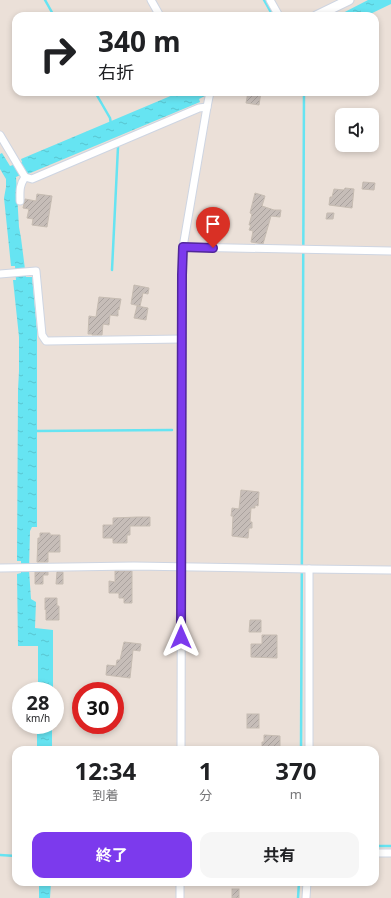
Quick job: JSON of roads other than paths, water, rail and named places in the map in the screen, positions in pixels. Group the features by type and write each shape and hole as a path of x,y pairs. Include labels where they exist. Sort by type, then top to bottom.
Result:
{"street":[{"path":"151,0 158,12"},
{"path":"270,0 277,12"},
{"path":"324,12 349,0"},
{"path":"181,746 183,247 210,96"},
{"path":"0,135 3,147 15,160 24,176 32,179 199,108 207,108"},
{"path":"20,201 20,189 24,176"},
{"path":"183,247 391,251"},
{"path":"0,274 36,271 42,335 46,341 182,340"},
{"path":"0,568 181,566 391,570"},
{"path":"304,569 309,746"},
{"path":"379,853 391,853"},
{"path":"180,886 180,898"},
{"path":"306,898 307,886"}],"water":[{"path":"368,0 391,0 391,4 374,12 345,12"},
{"path":"171,96 205,96 199,99 200,102 28,174 27,172 16,177 19,227 26,277 32,277 37,331 37,527 32,527 30,531 29,570 31,599 36,602 35,628 53,630 53,682 38,682 38,646 18,646 17,574 21,573 21,561 17,561 19,337 13,280 16,280 15,266 11,266 4,198 6,179 0,169 0,154 2,153 10,166 22,162 21,159"},
{"path":"37,734 52,734 52,746 37,746"},
{"path":"39,886 51,886 50,898 39,898"}],"waterway":[{"path":"45,0 52,12"},
{"path":"264,0 271,12"},
{"path":"97,96 110,118 111,124"},
{"path":"301,746 304,96"},
{"path":"112,270 118,147"},
{"path":"35,431 172,430"},
{"path":"379,846 391,846"},
{"path":"0,855 12,856"},
{"path":"298,898 299,886"}]}
